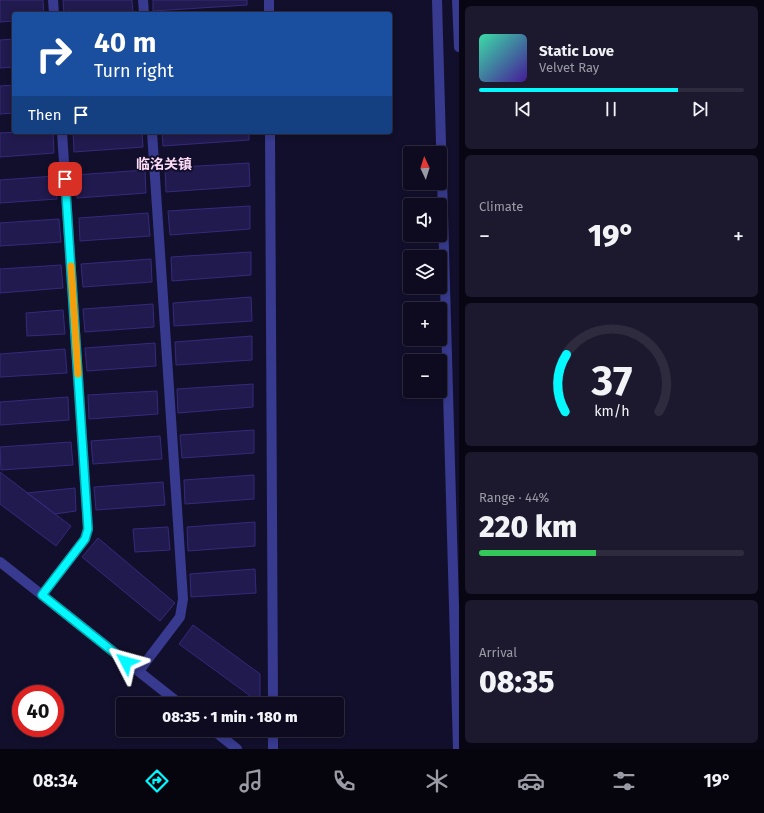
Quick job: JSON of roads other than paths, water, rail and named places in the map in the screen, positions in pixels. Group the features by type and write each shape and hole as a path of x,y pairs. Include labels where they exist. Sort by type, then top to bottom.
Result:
{"street":[{"path":"53,0 54,12"},
{"path":"143,0 144,12"},
{"path":"269,0 270,12"},
{"path":"437,0 458,749"},
{"path":"457,0 459,47"},
{"path":"42,595 85,539 88,529 62,134"},
{"path":"138,671 180,617 183,599 152,134"},
{"path":"270,134 273,697"},
{"path":"0,562 171,697"},
{"path":"222,737 237,749"},
{"path":"273,737 273,749"}],"district":[{"name":"临洺关镇","path":"164,164"}]}
